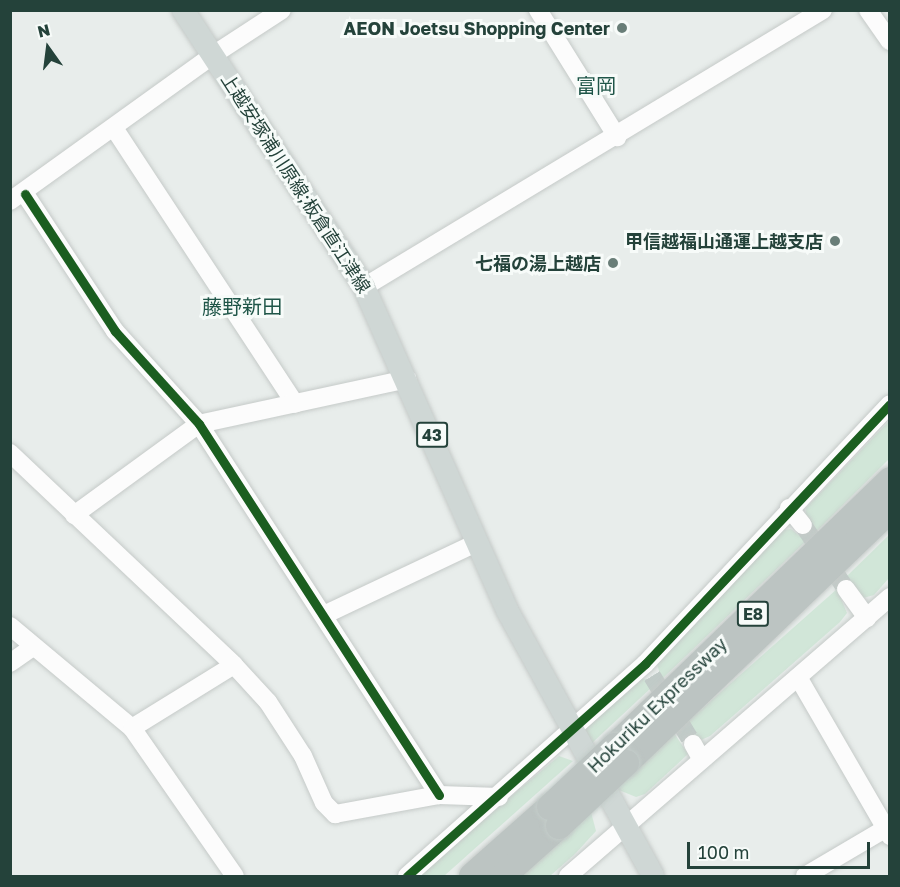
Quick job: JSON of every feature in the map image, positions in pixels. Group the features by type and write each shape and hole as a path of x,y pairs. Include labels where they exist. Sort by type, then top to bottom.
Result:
{"highway":[{"name":"Hokuriku Expressway","path":"503,876 555,817 621,754 890,480"},
{"name":"Hokuriku Expressway","path":"621,754 816,584 890,510"},
{"path":"816,584 890,520"},
{"name":"Hokuriku Expressway","path":"472,876 555,817"}],"main road":[{"name":"上越安塚浦川原線;板倉直江津線","path":"183,10 364,286 507,610 573,733 626,825 644,872"}],"street":[{"path":"282,10 213,54 18,198 115,332 199,424 326,614 439,795"},
{"path":"538,10 617,137"},
{"path":"364,286 617,137 823,10"},
{"path":"868,10 890,41"},
{"path":"114,128 295,404"},
{"path":"74,515 199,424 407,379"},
{"path":"407,876 649,670 789,508 890,404"},
{"path":"10,453 234,664 287,729 324,803 335,814 439,795 499,797"},
{"path":"789,508 803,525"},
{"path":"326,614 478,543"},
{"path":"846,589 867,618"},
{"path":"568,876 890,597"},
{"path":"10,626 132,728 234,876"},
{"path":"10,663 33,646"},
{"path":"132,728 234,664"},
{"path":"798,677 888,831 812,875"},
{"path":"693,744 702,760"}],"green space":[{"path":"889,421 889,459 815,533 805,518 806,508"},
{"path":"791,529 806,541 662,679 656,662 783,530"},
{"path":"889,535 889,578 874,595 863,598 847,576"},
{"path":"837,589 847,613 840,622 710,736 701,740 696,737 687,722"},
{"path":"638,678 647,679 652,687 591,744 583,734 585,728"},
{"path":"674,733 688,754 645,794 636,797 614,788"},
{"path":"559,756 573,761 444,876 417,876"},
{"path":"591,812 596,831 550,876 518,876"}],"tunnel":[{"path":"803,525 846,589"},
{"path":"652,676 693,744"}],"cycle path":[{"path":"25,194 115,331 199,424 439,795"},
{"path":"407,876 645,664 890,404"}],"place":[{"name":"AEON Joetsu Shopping Center","path":"622,28"},
{"name":"甲信越福山通運上越支店","path":"835,241"},
{"name":"七福の湯上越店","path":"613,263"}],"district":[{"name":"富岡","path":"596,85"},
{"name":"藤野新田","path":"242,306"}]}
